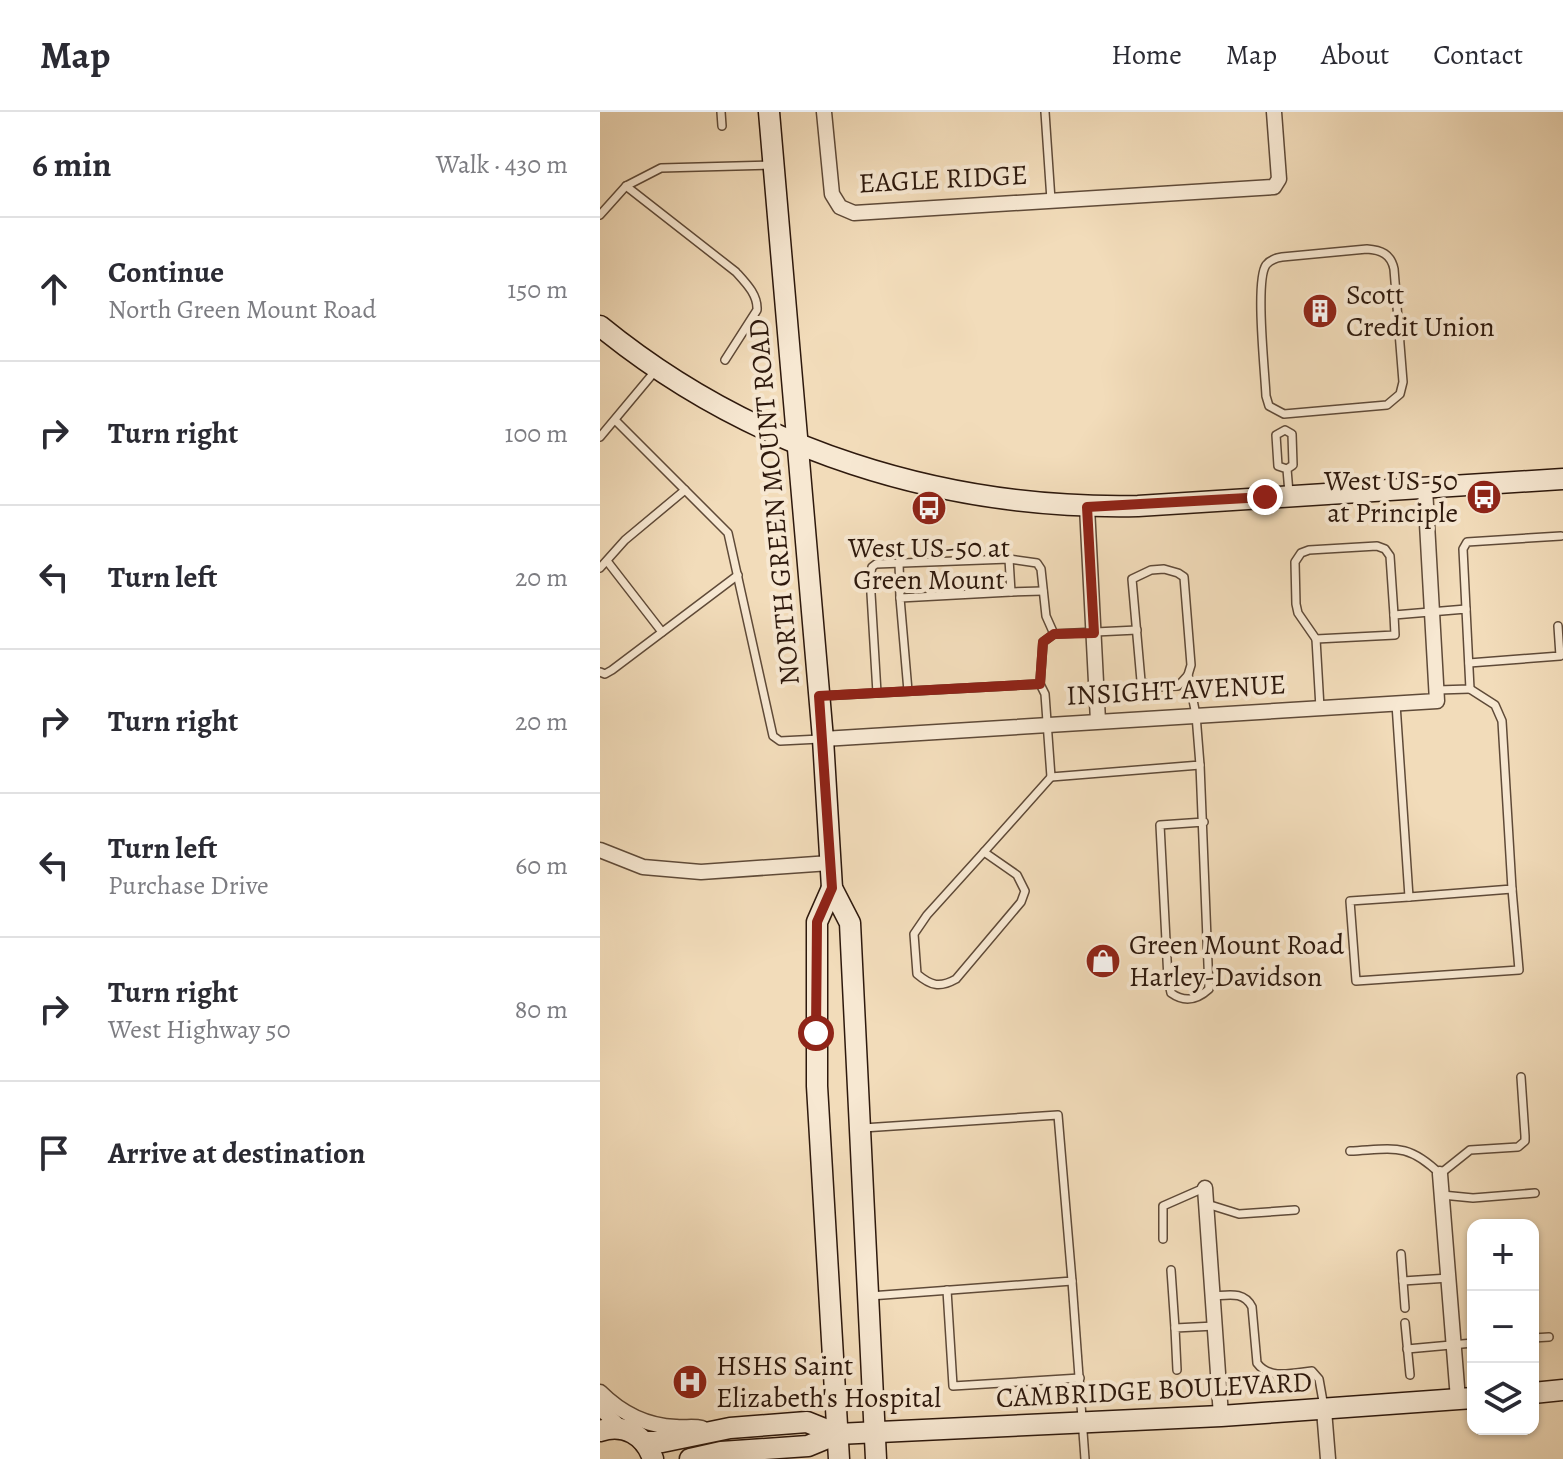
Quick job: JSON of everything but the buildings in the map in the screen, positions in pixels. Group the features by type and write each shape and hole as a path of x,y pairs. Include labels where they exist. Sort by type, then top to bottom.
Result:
{"street":[{"name":"NORTH GREEN MOUNT ROAD","path":"769,112 823,739 832,888 850,923 876,1459"},
{"name":"EAGLE RIDGE","path":"824,112 832,194 840,207 854,213 1274,187 1279,179 1274,112"},
{"path":"600,326 679,383 798,445 887,476 1005,500 1087,507 1563,479"},
{"path":"1425,488 1437,696"},
{"path":"1087,507 1098,721"},
{"name":"INSIGHT AVENUE","path":"823,739 1396,704 1437,696"},
{"path":"600,850 643,867 701,872 830,863"},
{"name":"NORTH GREEN MOUNT ROAD","path":"832,888 817,922 817,1059 839,1459"},
{"path":"1440,1174 1454,1345 1465,1398"},
{"path":"1205,1188 1221,1416"},
{"path":"1539,1392 1563,1390"},
{"path":"600,1392 622,1410 658,1426 695,1426 714,1430"},
{"name":"CAMBRIDGE BOULEVARD","path":"837,1434 1221,1416 1465,1398"},
{"path":"600,1408 622,1429"},
{"path":"1324,1410 1328,1459"},
{"path":"600,1431 630,1431 648,1450 662,1442 714,1430 807,1422 837,1434"},
{"path":"690,1459 808,1446 837,1434"}],"lane":[{"path":"721,112 722,126"},
{"name":"EAGLE RIDGE","path":"1045,112 1051,200"},
{"path":"600,215 626,186 661,168 773,165"},
{"path":"626,186 736,272 758,302 757,310 725,360"},
{"path":"1367,249 1383,252 1393,262 1396,284 1403,382 1400,394 1387,405 1284,414 1269,406 1266,396 1261,284 1265,266 1282,257 1367,249"},
{"path":"600,437 657,369"},
{"path":"1284,414 1285,430"},
{"path":"615,420 728,533 773,736 780,741 823,739"},
{"path":"1285,430 1292,434 1293,465 1287,469"},
{"path":"1285,430 1276,435 1278,466 1287,469"},
{"path":"1287,469 1289,496"},
{"path":"600,568 625,540 685,490"},
{"path":"1470,689 1463,549 1467,542 1561,536"},
{"path":"1316,639 1395,635 1390,556 1385,549 1377,546 1309,550 1301,553 1295,562 1298,613 1316,639 1320,708"},
{"path":"877,693 872,567 887,562 1009,559 1037,563 1041,569 1046,616 1054,634"},
{"path":"1009,559 1011,592"},
{"path":"607,561 662,632"},
{"path":"899,562 908,691"},
{"path":"1164,569 1184,577 1191,665 1188,675 1178,686 1153,687 1141,681 1132,579 1151,570 1164,569"},
{"path":"600,672 605,674 612,670 738,575"},
{"path":"900,598 1043,591"},
{"path":"1394,615 1466,609"},
{"path":"1469,663 1560,656 1558,626"},
{"path":"1051,777 1045,694 1040,684 1043,642 1054,634 1137,630"},
{"path":"1188,675 1196,715 1204,822 1209,989 1193,1000 1178,998 1171,993 1168,979 1160,825 1204,822"},
{"path":"819,696 1040,684"},
{"path":"1437,696 1470,689 1495,705 1502,721 1519,970 1356,981 1350,901 1512,889"},
{"path":"1396,704 1409,897"},
{"path":"984,852 1017,875 1025,891 1021,902 956,979 943,986 931,985 917,974 914,934 927,915 1051,777 1200,765"},
{"path":"1350,1151 1401,1148 1423,1158 1440,1174 1470,1150 1522,1145 1525,1136 1521,1077"},
{"path":"861,1128 1058,1115 1085,1459"},
{"path":"1163,1239 1163,1206 1205,1188"},
{"path":"1442,1195 1473,1198 1535,1193"},
{"path":"1207,1204 1239,1214 1295,1210"},
{"path":"1401,1254 1405,1308"},
{"path":"1171,1270 1177,1370"},
{"path":"1403,1281 1449,1278"},
{"path":"869,1296 1072,1281"},
{"path":"947,1290 953,1386 1080,1378"},
{"path":"1213,1296 1240,1295 1248,1299 1252,1307 1257,1363 1262,1370 1273,1374 1312,1371 1319,1379 1324,1410"},
{"path":"1405,1323 1410,1375"},
{"path":"1175,1328 1215,1326"},
{"path":"1539,1338 1549,1337"},
{"path":"1407,1349 1467,1344"}],"place":[{"name":"Scott Credit Union","path":"1320,311"},
{"name":"West US-50 at Principle","path":"1484,497"},
{"name":"West US-50 at Green Mount","path":"929,508"},
{"name":"Green Mount Road Harley-Davidson","path":"1103,961"},
{"name":"HSHS Saint Elizabeth's Hospital","path":"690,1382"}],"route":[{"path":"816,1033 817,922 832,888 819,696 1040,684 1043,642 1054,634 1094,633 1087,507 1265,497"}]}
